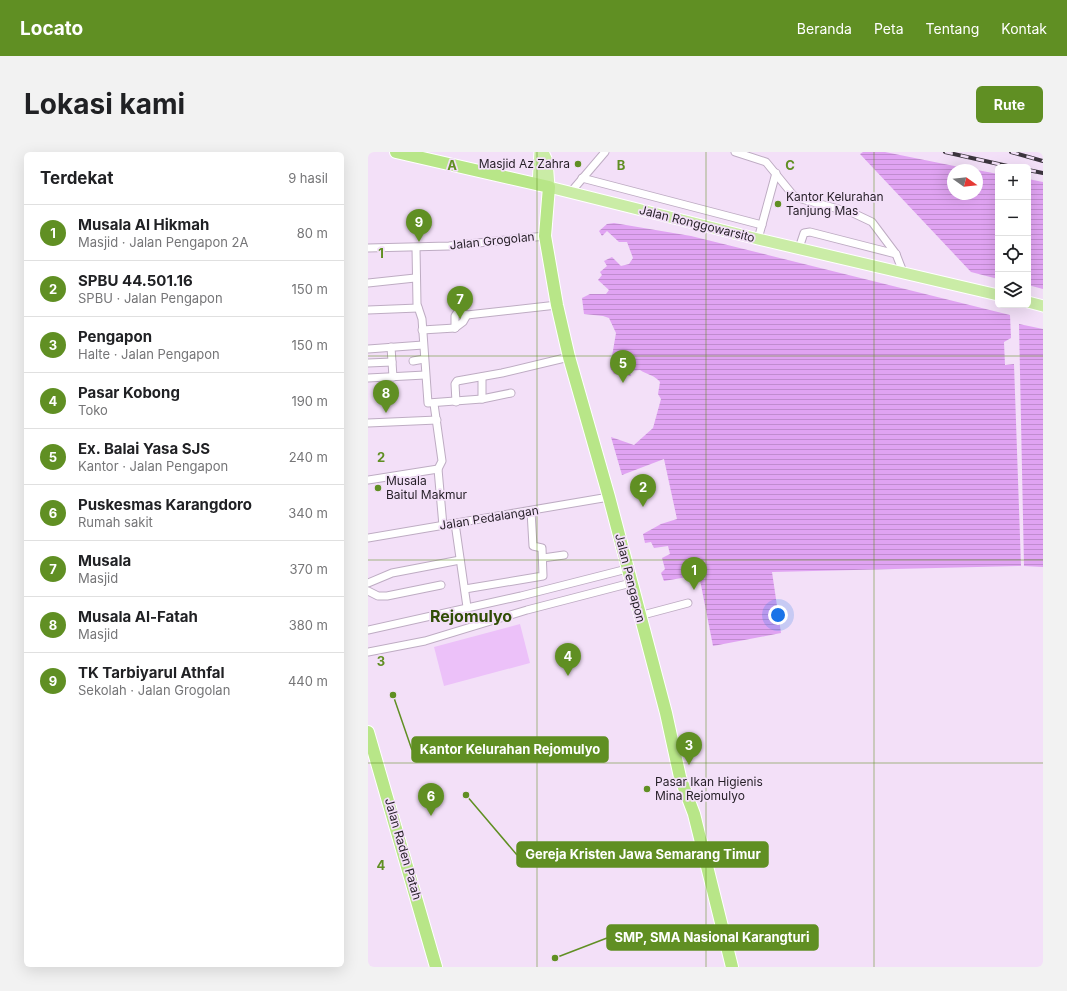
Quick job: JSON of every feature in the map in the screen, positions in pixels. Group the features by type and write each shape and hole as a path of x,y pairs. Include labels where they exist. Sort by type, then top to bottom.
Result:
{"highway":[{"name":"Jalan Ronggowarsito","path":"396,152 543,186"},
{"name":"Jalan Pengapon","path":"543,186 545,236 557,305 569,357 628,569 639,616 666,713 680,777 694,814 732,967"},
{"name":"Jalan Raden Patah","path":"368,732 373,765 436,967"}],"main road":[{"path":"540,152 543,186"},
{"path":"543,186 547,162 544,152"},
{"name":"Jalan Ronggowarsito","path":"543,186 758,239 995,294"},
{"path":"1031,303 1043,306"}],"street":[{"path":"570,193 605,152"},
{"path":"735,152 766,162 793,195 798,198 853,213 872,222 896,254 903,272"},
{"path":"758,239 776,173"},
{"path":"582,178 762,225"},
{"path":"800,248 804,233 810,232 896,254"},
{"name":"Jalan Grogolan","path":"368,248 449,246 545,236"},
{"path":"416,248 415,278 422,330 428,403 434,404 482,399 511,393"},
{"path":"368,283 415,278"},
{"path":"455,328 456,314 467,315 557,305"},
{"path":"368,310 418,308"},
{"path":"422,330 455,328 463,322 467,315"},
{"path":"368,349 423,345"},
{"path":"391,347 393,377"},
{"path":"456,402 455,384 459,380 569,357"},
{"path":"413,361 424,359"},
{"path":"368,363 392,362"},
{"path":"368,378 425,375"},
{"path":"482,376 482,399"},
{"path":"434,404 442,462 438,470 443,526"},
{"path":"368,423 437,420"},
{"path":"368,480 438,470"},
{"name":"Jalan Pedalangan","path":"368,538 609,498"},
{"path":"465,589 542,577 544,574 542,547 533,546 531,511"},
{"path":"455,523 467,607"},
{"path":"543,558 564,555"},
{"path":"368,583 392,572 460,560"},
{"path":"368,630 521,596 628,569"},
{"path":"368,652 425,641 527,610 631,583"},
{"path":"368,591 378,596 387,596 441,585"},
{"path":"639,616 688,603"}],"shaded area":[{"path":"863,152 885,152 947,165 947,200 983,200 983,171 995,173 995,278 971,272 860,154"},
{"path":"1031,180 1043,182 1043,289 1031,286"},
{"path":"614,223 691,236 1010,315 1011,338 1004,342 1005,365 1014,364 1021,566 772,572 781,633 713,646 699,575 664,581 661,573 665,569 662,558 670,554 668,546 654,548 651,542 645,543 643,534 661,524 677,519 664,459 622,475 611,437 634,445 653,428 661,399 658,394 660,382 640,370 629,371 631,376 614,374 610,368 616,333 609,318 584,314 582,298 590,294 606,294 609,290 598,280 602,275 600,272 607,266 604,261 612,257 621,266 629,264 633,258 627,242 619,242 607,231 602,236 599,231 607,224"},
{"path":"1019,324 1043,329 1043,567 1024,566"},
{"path":"520,624 530,663 444,686 434,647"}],"railway":[{"path":"945,152 999,164"},
{"path":"1011,152 1043,161"},
{"path":"1031,171 1043,173"}],"place":[{"name":"Masjid Az Zahra","path":"578,164"},
{"name":"Kantor Kelurahan Tanjung Mas","path":"778,204"},
{"name":"TK Tarbiyarul Athfal","path":"419,242"},
{"name":"Musala","path":"460,319"},
{"name":"Ex. Balai Yasa SJS","path":"623,383"},
{"name":"Musala Al-Fatah","path":"386,413"},
{"name":"Musala Baitul Makmur","path":"378,488"},
{"name":"SPBU 44.501.16","path":"643,507"},
{"name":"Musala Al Hikmah","path":"694,590"},
{"name":"Pasar Kobong","path":"568,676"},
{"name":"Kantor Kelurahan Rejomulyo","path":"393,695"},
{"name":"Pengapon","path":"689,765"},
{"name":"Pasar Ikan Higienis Mina Rejomulyo","path":"647,789"},
{"name":"Gereja Kristen Jawa Semarang Timur","path":"466,795"},
{"name":"Puskesmas Karangdoro","path":"431,816"},
{"name":"SMP, SMA Nasional Karangturi","path":"555,958"}],"district":[{"name":"Rejomulyo","path":"471,616"}]}
